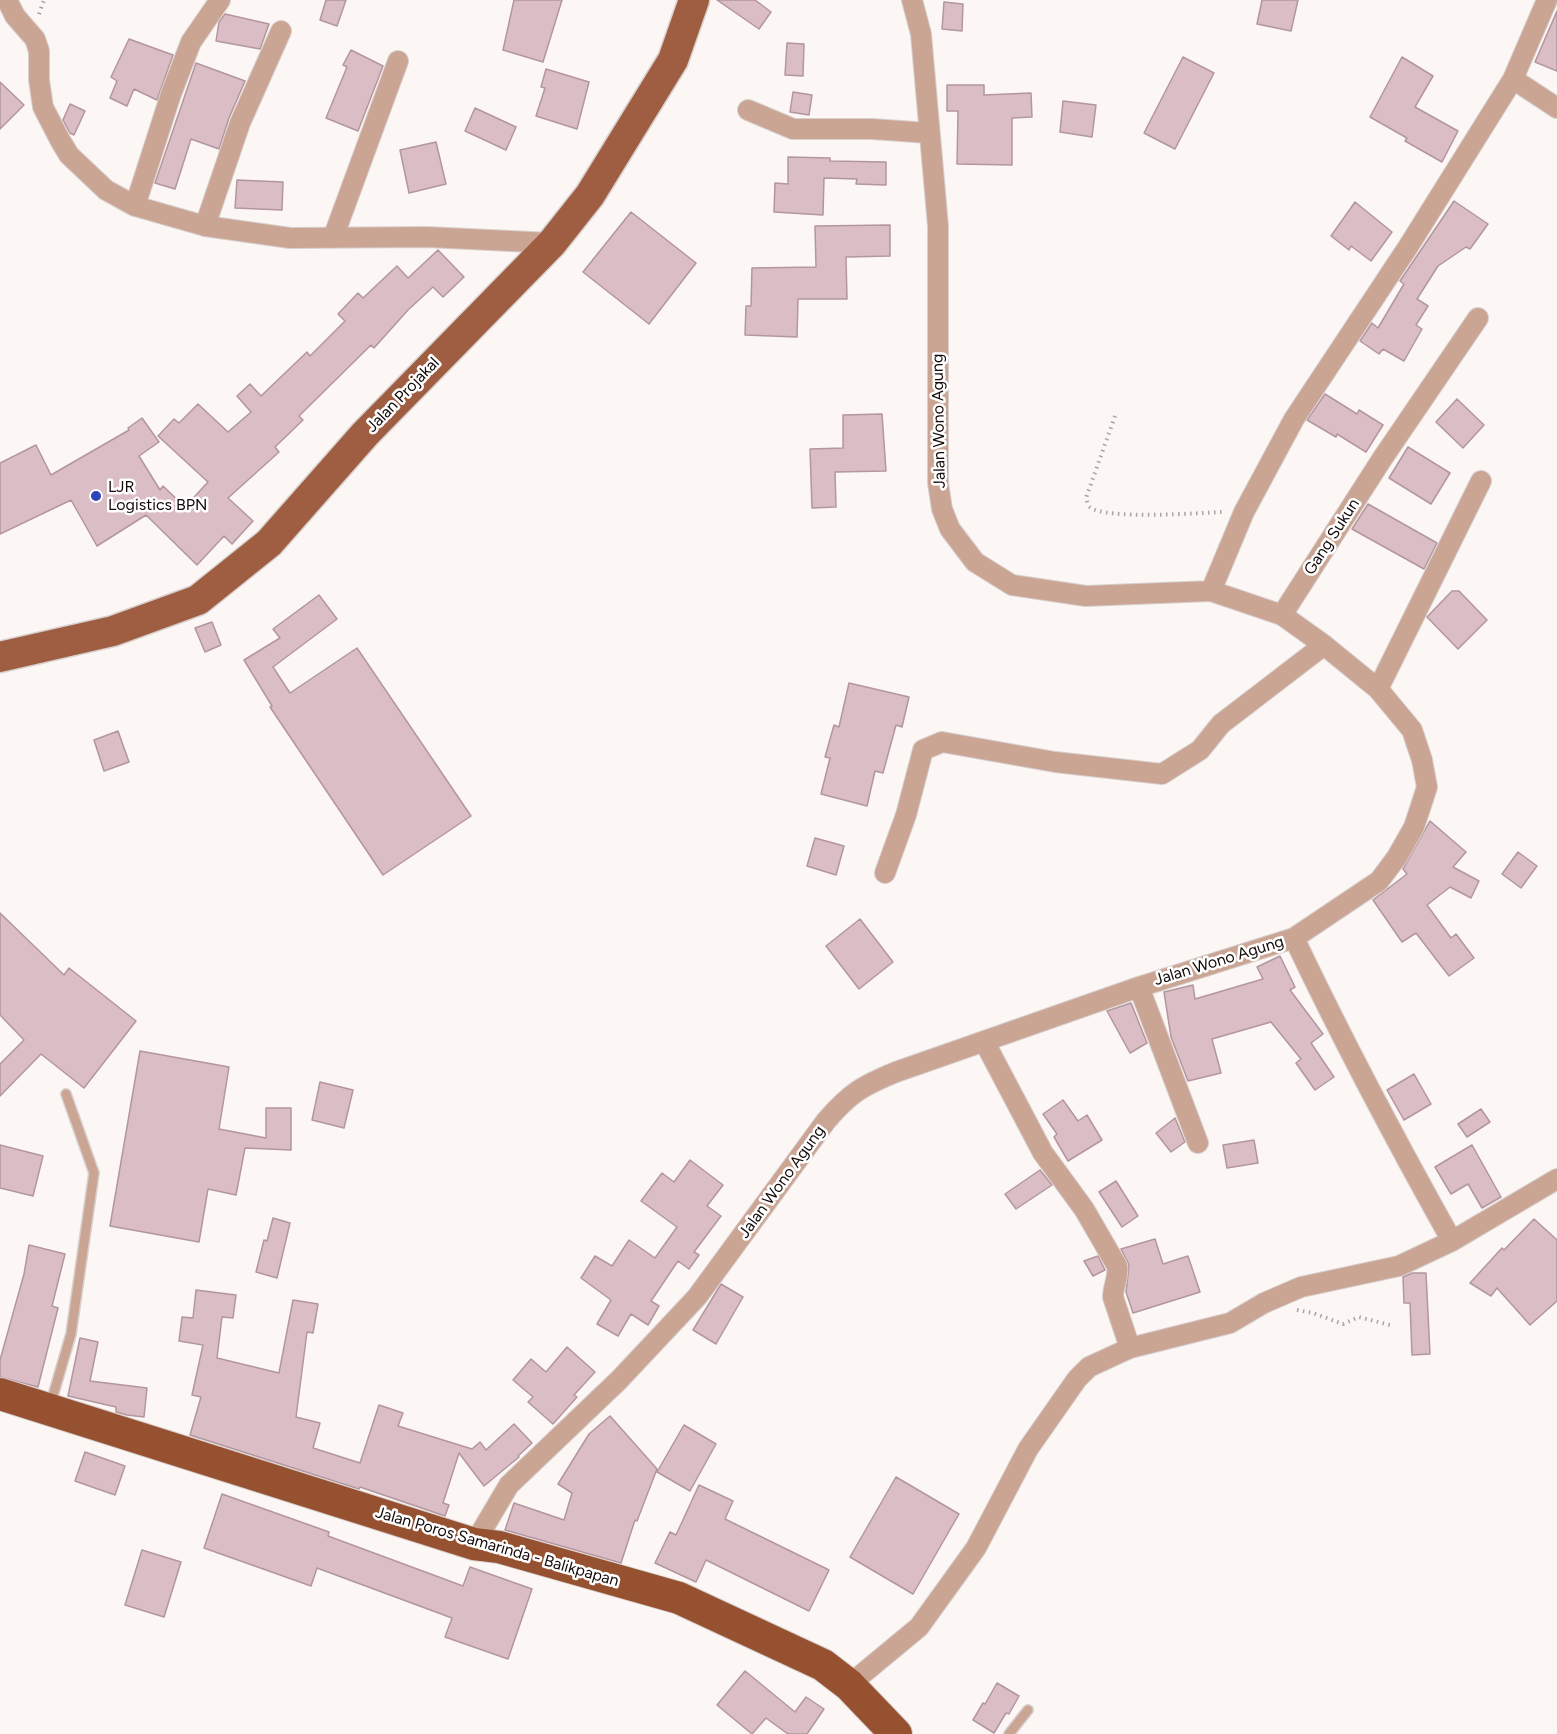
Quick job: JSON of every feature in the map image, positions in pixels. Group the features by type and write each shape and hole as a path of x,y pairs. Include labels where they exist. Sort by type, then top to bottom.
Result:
{"highway":[{"name":"Jalan Poros Samarinda - Balikpapan","path":"0,1394 474,1544 499,1547 679,1598 823,1665 849,1685 896,1734"}],"main road":[{"name":"Jalan Projakal","path":"0,657 113,632 198,600 269,543 365,434 552,243 590,195 673,60 694,0"}],"street":[{"path":"7,0 15,16 35,39 39,51 39,80 43,107 60,140 69,154 106,190 135,206 205,226 290,238 427,237 552,243"},
{"path":"135,206 171,94 191,42 220,0"},
{"name":"Jalan Wono Agung","path":"474,1544 509,1485 619,1380 697,1297 826,1121 845,1099 866,1085 886,1076 1138,987 1294,938 1379,881 1414,827 1427,787 1422,760 1412,730 1378,689 1324,645 1282,615 1211,591 1086,596 1012,585 975,562 950,530 942,509 938,483 938,226 921,34 912,0"},
{"path":"1211,591 1244,512 1294,419 1408,247 1513,79 1547,0"},
{"path":"205,226 240,123 281,31"},
{"path":"333,238 398,62"},
{"path":"1513,79 1557,108"},
{"path":"748,110 793,129 872,129 929,133"},
{"name":"Gang Sukun","path":"1282,615 1382,459 1478,318"},
{"path":"1378,689 1481,482"},
{"path":"885,873 906,815 923,750 942,741 1056,762 1162,774 1200,750 1221,724 1324,645"},
{"path":"1294,938 1396,1141 1452,1241"},
{"path":"1138,987 1198,1143"},
{"path":"984,1041 1043,1153 1084,1209 1117,1266 1113,1297 1130,1348"},
{"path":"849,1685 919,1628 976,1548 1028,1449 1077,1379 1089,1367 1130,1348 1230,1323 1264,1303 1301,1287 1399,1266 1452,1241 1557,1179"}],"lane":[{"path":"49,1410 71,1334 94,1173 66,1094"},
{"path":"1009,1734 1028,1710"}],"path":[{"path":"1115,416 1086,498 1090,507 1104,513 1161,515 1244,512"},
{"path":"1264,1303 1313,1313 1343,1324 1359,1317 1390,1325"}],"building":[{"path":"326,0 346,0 337,26 320,20"},
{"path":"514,0 562,0 543,62 503,50"},
{"path":"717,0 755,0 771,12 759,29"},
{"path":"1262,0 1298,0 1291,31 1257,24"},
{"path":"944,2 963,4 962,31 942,29"},
{"path":"1557,11 1557,71 1535,62"},
{"path":"225,14 269,24 260,49 216,41 219,22"},
{"path":"129,39 173,55 157,100 134,89 127,106 110,98 117,81 111,77"},
{"path":"787,43 804,44 803,76 785,75"},
{"path":"351,50 383,66 358,131 326,118 347,67 343,65"},
{"path":"1183,57 1214,73 1175,149 1144,133"},
{"path":"1402,57 1433,76 1415,107 1458,131 1442,162 1405,141 1407,138 1370,117"},
{"path":"196,63 245,81 219,149 191,139 175,189 155,183"},
{"path":"546,69 589,82 577,129 536,116 545,88 541,87"},
{"path":"0,82 24,105 0,129"},
{"path":"947,85 984,85 984,95 1031,93 1032,117 1012,118 1012,165 957,164 958,111 947,111"},
{"path":"793,92 812,95 809,115 790,112"},
{"path":"1063,101 1096,105 1092,137 1060,132"},
{"path":"70,104 85,111 74,135 70,133 63,120"},
{"path":"475,108 516,127 506,150 465,131"},
{"path":"436,142 446,184 409,193 400,150"},
{"path":"788,157 830,158 830,161 886,162 886,185 856,184 857,179 824,178 823,215 774,212 775,183 788,184"},
{"path":"237,180 283,182 282,210 235,208"},
{"path":"1454,201 1488,224 1470,249 1466,247 1438,266 1417,299 1428,306 1416,325 1422,329 1404,361 1383,349 1379,354 1360,341 1372,323 1378,328 1404,284 1400,281"},
{"path":"1355,202 1392,232 1371,261 1351,246 1349,250 1331,236"},
{"path":"631,212 696,263 649,324 583,272"},
{"path":"890,225 890,256 846,257 847,299 798,299 797,337 745,335 746,306 751,306 752,268 816,267 815,226"},
{"path":"438,250 464,277 443,297 433,287 408,310 374,348 371,345 299,416 303,420 275,447 279,452 228,498 253,521 232,544 224,536 197,565 146,515 97,546 71,500 0,534 0,463 36,445 51,475 129,430 128,428 142,418 159,442 139,456 160,490 163,486 185,507 208,482 158,436 174,419 179,423 198,404 228,432 251,412 237,396 250,384 261,396 307,352 310,356 345,321 338,314 358,293 363,298 397,266 408,278"},
{"path":"1325,394 1357,414 1359,410 1383,425 1366,452 1337,434 1336,437 1307,420"},
{"path":"1457,399 1484,425 1463,448 1436,422"},
{"path":"882,414 886,471 835,472 836,507 812,508 810,449 843,448 843,415"},
{"path":"1408,447 1450,473 1431,504 1389,478"},
{"path":"1368,504 1437,543 1424,569 1352,529"},
{"path":"1452,591 1459,591 1487,620 1458,649 1427,617"},
{"path":"319,595 337,619 273,667 290,693 357,648 471,816 383,875 270,707 272,706 244,660 280,638 273,629"},
{"path":"212,622 221,645 205,652 195,628"},
{"path":"849,683 909,697 902,727 896,725 883,773 875,771 867,806 821,794 830,758 825,757 834,725 839,727"},
{"path":"118,731 129,762 104,771 94,740"},
{"path":"1430,821 1466,852 1453,867 1479,881 1471,898 1450,887 1427,905 1451,938 1456,934 1474,958 1449,976 1416,933 1402,942 1373,900 1407,874 1403,869"},
{"path":"815,838 844,846 836,875 807,866"},
{"path":"1518,852 1537,866 1521,888 1502,874"},
{"path":"0,913 64,975 69,968 136,1021 84,1088 41,1054 0,1096 0,1064 24,1040 0,1015"},
{"path":"860,919 893,962 859,989 826,946"},
{"path":"1280,956 1295,987 1290,990 1323,1034 1311,1043 1334,1077 1315,1090 1296,1063 1301,1059 1271,1022 1212,1039 1221,1073 1188,1081 1171,1037 1164,992 1193,985 1195,999 1263,979 1257,967"},
{"path":"1131,1003 1147,1043 1130,1053 1107,1011"},
{"path":"140,1051 229,1067 219,1129 266,1138 266,1108 291,1108 291,1150 245,1148 236,1195 208,1189 199,1242 110,1226"},
{"path":"1414,1074 1431,1104 1404,1120 1387,1090"},
{"path":"320,1082 353,1090 344,1128 312,1120"},
{"path":"1063,1100 1078,1121 1087,1115 1102,1140 1068,1161 1054,1137 1057,1134 1043,1114"},
{"path":"1481,1109 1490,1122 1467,1137 1458,1124"},
{"path":"1175,1118 1185,1142 1171,1152 1156,1133"},
{"path":"1254,1140 1258,1163 1227,1168 1223,1145"},
{"path":"0,1145 43,1156 33,1196 0,1188"},
{"path":"1472,1145 1501,1197 1482,1208 1468,1184 1451,1194 1435,1167"},
{"path":"690,1160 723,1185 707,1206 721,1216 694,1252 699,1255 689,1269 678,1261 651,1301 659,1306 648,1325 631,1314 618,1336 597,1324 611,1300 581,1278 595,1256 612,1266 629,1240 655,1258 677,1227 641,1201 662,1173 674,1182"},
{"path":"1040,1170 1052,1185 1016,1209 1005,1194"},
{"path":"1116,1181 1138,1216 1122,1227 1099,1192"},
{"path":"273,1218 290,1223 277,1278 256,1272 264,1240 267,1241"},
{"path":"1534,1219 1557,1240 1557,1301 1530,1325 1497,1288 1491,1296 1470,1283 1502,1248 1504,1250"},
{"path":"1155,1239 1163,1264 1188,1256 1200,1292 1133,1313 1126,1292 1129,1265 1121,1249"},
{"path":"29,1245 65,1254 52,1306 58,1308 38,1387 0,1377 0,1360 24,1274"},
{"path":"1098,1256 1105,1270 1093,1276 1084,1261"},
{"path":"1412,1273 1426,1273 1430,1354 1412,1355 1410,1303 1404,1303 1403,1277"},
{"path":"721,1284 743,1297 716,1344 693,1330"},
{"path":"196,1290 236,1295 233,1318 222,1317 217,1358 279,1373 293,1300 318,1304 313,1333 307,1332 296,1417 320,1423 313,1448 360,1463 379,1405 403,1413 398,1426 472,1449 480,1442 486,1450 514,1424 532,1443 484,1486 459,1453 443,1503 449,1505 445,1516 360,1487 359,1489 190,1435 201,1397 192,1395 203,1345 179,1341 182,1317 193,1318"},
{"path":"80,1338 98,1342 90,1381 147,1388 144,1417 116,1412 116,1407 68,1396"},
{"path":"567,1347 595,1372 574,1395 577,1397 553,1424 528,1402 533,1397 513,1380 531,1359 546,1372"},
{"path":"610,1416 657,1469 637,1521 635,1520 621,1563 505,1530 514,1503 564,1520 572,1493 558,1484 589,1434"},
{"path":"684,1425 716,1444 690,1491 657,1472"},
{"path":"85,1452 125,1466 115,1495 75,1481"},
{"path":"896,1477 959,1514 913,1594 850,1557"},
{"path":"699,1485 733,1501 725,1519 829,1570 809,1611 706,1560 696,1582 655,1563 670,1532 676,1535"},
{"path":"222,1494 329,1532 328,1536 463,1586 470,1567 532,1589 508,1659 445,1637 452,1618 317,1568 311,1586 204,1548"},
{"path":"142,1550 181,1562 164,1617 125,1605"},
{"path":"745,1671 795,1712 806,1697 824,1709 807,1734 788,1734 766,1718 752,1734 717,1705"},
{"path":"997,1683 1019,1696 994,1733 973,1720"}],"place":[{"name":"LJR Logistics BPN","path":"96,496"}]}
